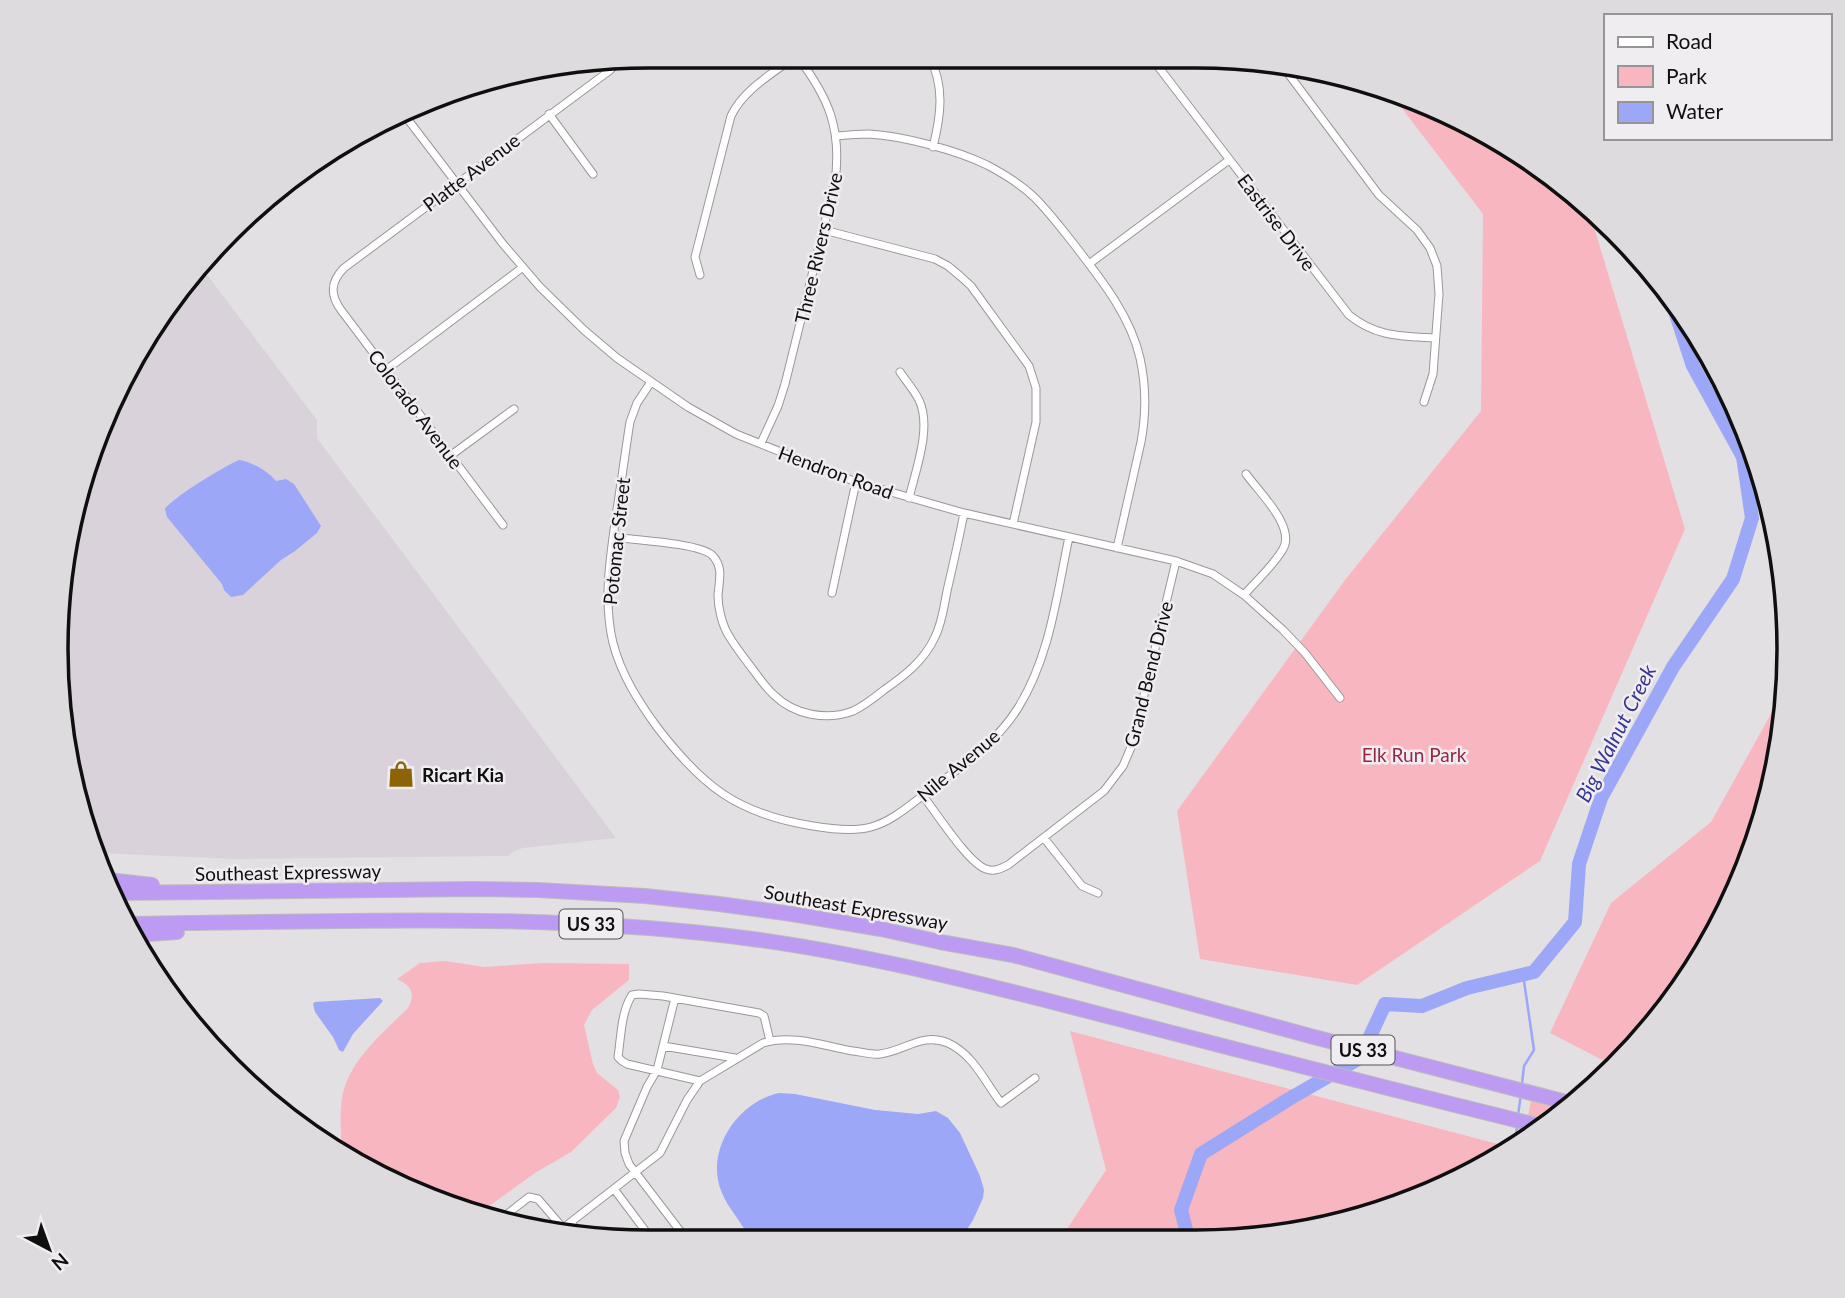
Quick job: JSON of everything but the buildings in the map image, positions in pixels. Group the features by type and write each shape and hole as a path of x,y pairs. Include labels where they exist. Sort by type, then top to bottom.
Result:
{"highway":[{"path":"117,881 202,892"},
{"name":"Southeast Expressway","path":"122,893 538,890 645,896 719,904 869,927 1013,956 1561,1101"},
{"name":"US 33","path":"138,924 546,921 633,926 761,940 946,975 1531,1124"},
{"path":"143,934 247,923"}],"street":[{"path":"700,275 695,257 731,117 747,93 781,68"},
{"name":"Three Rivers Drive","path":"761,443 785,384 838,164 837,136 831,116 819,88 805,68"},
{"path":"933,147 941,101 935,68"},
{"name":"Eastrise Drive","path":"1159,68 1349,315 1365,327 1384,334 1435,338"},
{"name":"Platte Avenue","path":"333,292 335,279 344,268 611,69"},
{"path":"1290,76 1379,195 1417,230 1430,248 1439,275 1433,374 1424,401"},
{"path":"549,114 593,174"},
{"name":"Hendron Road","path":"409,120 503,244 540,287 617,358 712,420 736,433 856,482 964,513 1175,561 1213,574 1244,595 1305,653 1340,698"},
{"path":"837,136 887,136 933,147 988,166 1007,177 1034,197 1056,221 1116,303 1140,357 1145,398 1142,442 1117,548"},
{"path":"1089,264 1229,160"},
{"path":"824,230 920,255 948,266 971,286 1023,357 1033,376 1037,410 1013,524"},
{"path":"386,370 523,267"},
{"name":"Colorado Avenue","path":"333,292 338,306 503,525"},
{"path":"900,372 918,398 925,421 909,498"},
{"name":"Potomac Street","path":"651,382 637,403 629,422 608,588 613,642 622,667 643,707 692,769 729,799 756,812 799,824"},
{"path":"450,456 514,409"},
{"path":"1244,595 1279,555 1287,537 1281,520 1246,474"},
{"path":"832,593 856,482"},
{"path":"613,537 696,548 713,556 720,568 719,604 727,634 774,695 799,712 831,716 862,707 904,676 922,657 938,630 964,513"},
{"name":"Nile Avenue","path":"799,824 855,829 880,824 923,796 994,738 1017,710 1040,664 1069,537"},
{"name":"Grand Bend Drive","path":"923,796 970,857 977,864 992,870 1003,868 1104,791 1117,775 1128,754 1139,721 1175,561"},
{"path":"1044,838 1082,886 1098,893"},
{"path":"700,1081 626,1064 618,1057 623,1024 632,995 639,993 675,998 759,1013 764,1017 770,1041"},
{"path":"675,998 657,1070 624,1141 629,1164 680,1230"},
{"path":"568,1224 660,1153 700,1081 755,1046 770,1041 799,1040 880,1054 928,1039 945,1042 967,1056 1001,1103 1035,1078"},
{"path":"663,1046 735,1059"},
{"path":"614,1189 645,1230"},
{"path":"509,1212 529,1198 535,1198 554,1222"}],"shaded area":[{"path":"206,273 317,420 317,438 616,838 523,848 508,856 234,859 105,853 79,762 69,687 69,611 73,573 79,536 99,462 112,427 146,359 166,326"}],"green space":[{"name":"Elk Run Park","path":"1399,105 1453,128 1519,166 1550,188 1594,226 1685,529 1540,861 1357,985 1200,959 1177,811 1345,580 1481,411 1483,214"},
{"path":"1774,709 1766,762 1746,836 1717,906 1679,972 1657,1003 1605,1062 1550,1033 1611,903 1711,822"},
{"path":"445,961 484,967 542,963 629,964 629,980 592,1010 584,1025 597,1073 618,1090 620,1097 616,1108 571,1152 535,1173 488,1207 427,1186 341,1141 342,1098 351,1072 368,1049 408,1008 412,998 411,990 397,979 420,963"},
{"path":"1070,1031 1499,1144 1418,1186 1383,1199 1309,1219 1234,1229 1066,1230 1106,1170"},
{"path":"1531,1100 1556,1105 1537,1119 1528,1117"}],"water":[{"path":"239,460 259,468 276,481 286,479 294,484 321,526 317,533 281,560 243,595 231,597 167,517 165,509 188,490"},
{"path":"380,998 383,1001 353,1034 343,1052 339,1050 315,1012 313,1004 315,1002"},
{"path":"779,1093 795,1094 875,1110 918,1114 936,1111 948,1118 960,1133 984,1190 973,1220 967,1230 745,1230 722,1193 717,1161 728,1131 750,1107"}],"waterway":[{"name":"Big Walnut Creek","path":"1186,1230 1181,1210 1201,1154 1360,1058 1385,1004 1422,1006 1467,988 1534,972 1575,922 1579,864 1601,798 1673,667 1733,579 1752,518 1743,457 1693,366 1681,329"},
{"path":"1522,1084 1524,1066 1534,1050 1523,974"},
{"path":"1518,1115 1521,1094"},
{"path":"1516,1134 1517,1126"}],"place":[{"name":"Ricart Kia","path":"401,774"}]}
